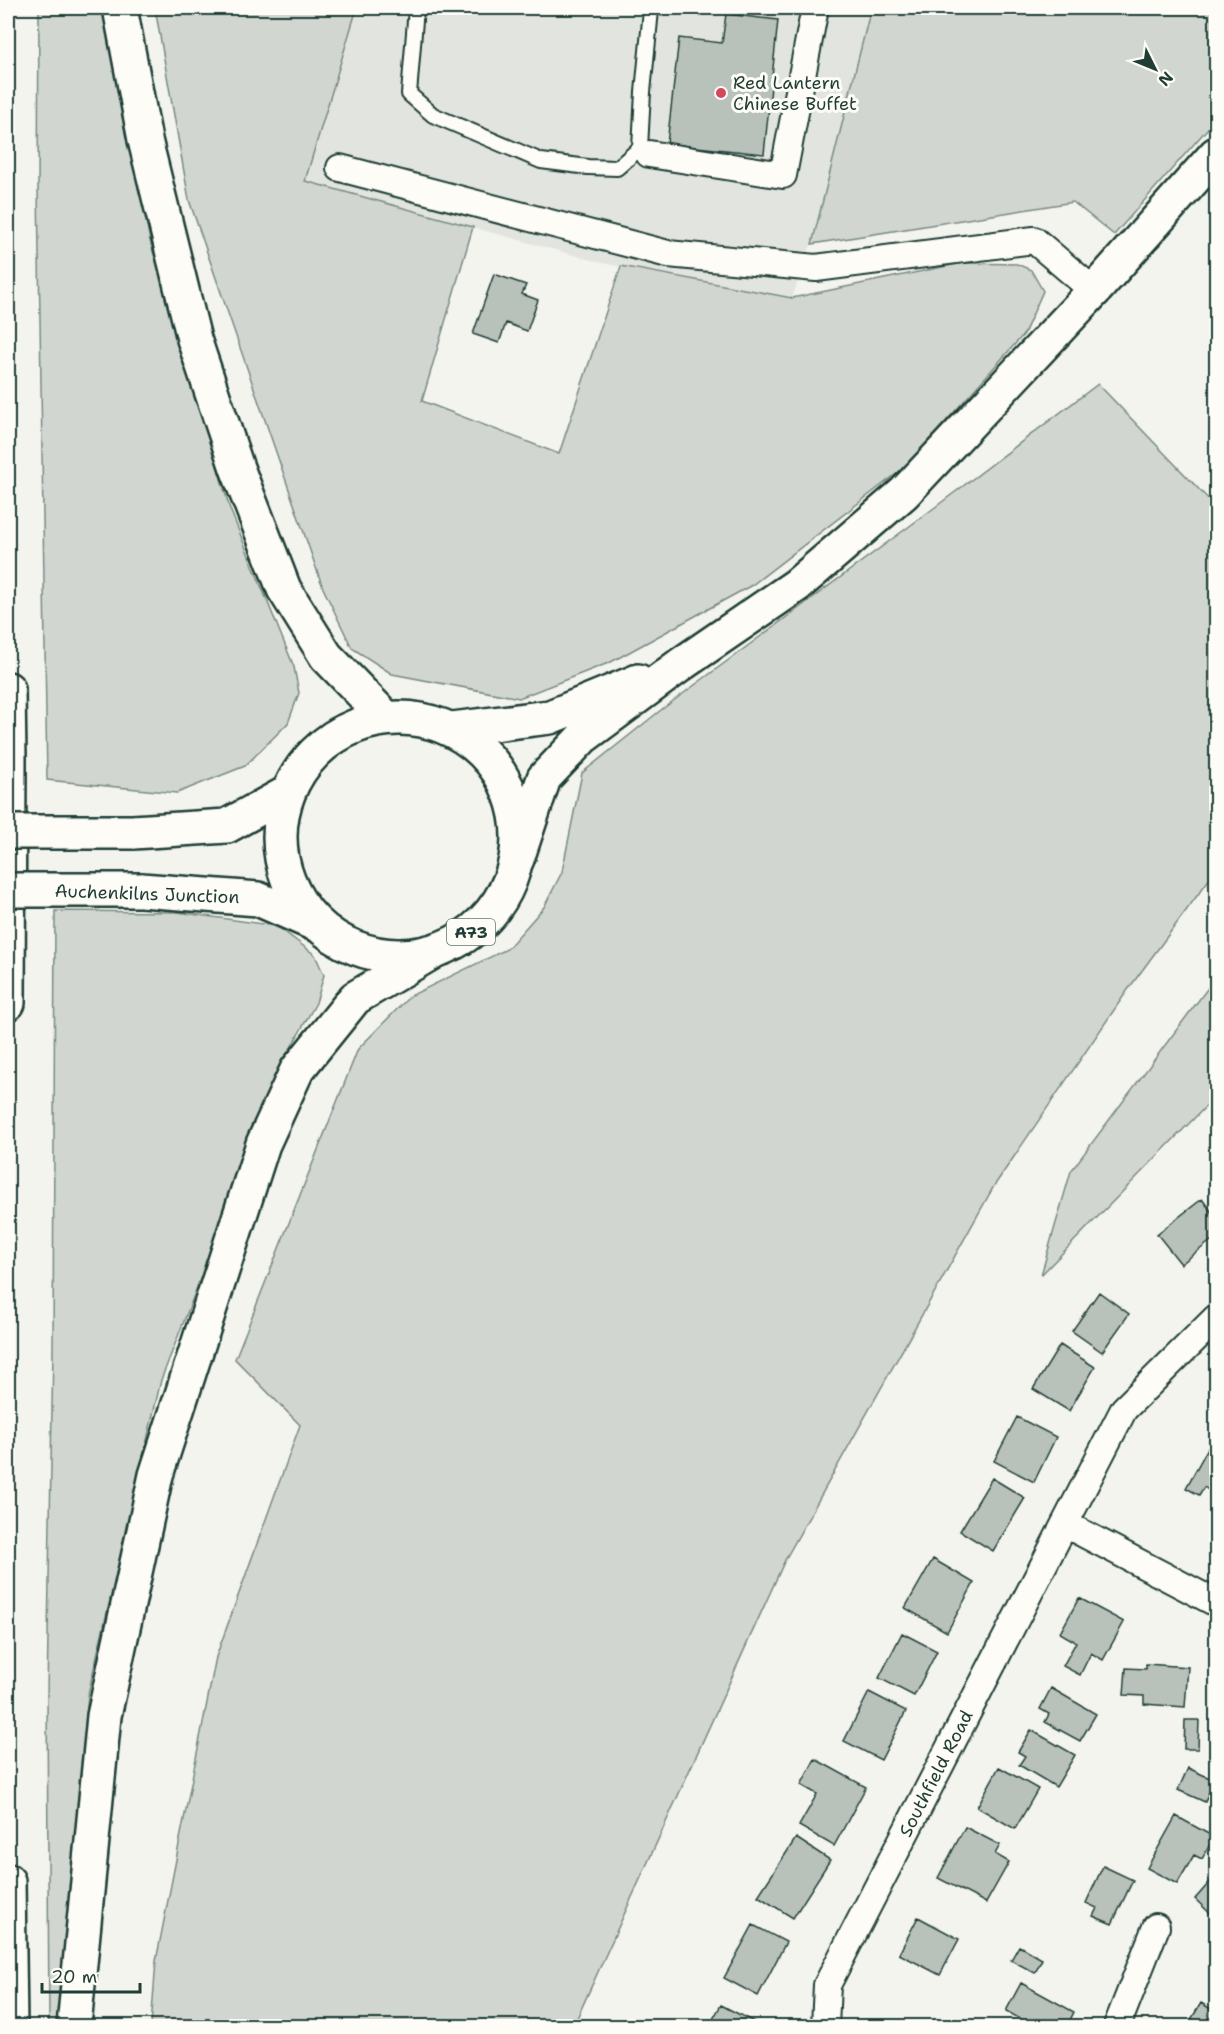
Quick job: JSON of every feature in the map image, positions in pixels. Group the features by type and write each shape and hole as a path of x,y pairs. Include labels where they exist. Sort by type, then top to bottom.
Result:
{"main road":[{"path":"120,8 145,140 194,339 237,468 284,589 326,656 386,718"},
{"path":"517,859 544,778 583,737 683,663 797,585 904,493 1094,291 1216,154"},
{"path":"452,729 550,717 683,663"},
{"path":"8,689 8,1003"},
{"name":"Auchenkilns Junction","path":"8,890 141,890 258,899 317,925 351,947 391,957 431,953 462,939 487,918 506,890 517,859 517,820 506,783 483,752 452,729 420,719 386,718 355,726 326,742 304,765 287,793 279,828 282,864 295,897 317,925"},
{"name":"Auchenkilns Junction","path":"8,832 133,832 227,826 287,793"},
{"path":"74,2026 106,1704 156,1475 263,1144 297,1070 355,998 431,953"},
{"path":"8,1881 10,2026"}],"street":[{"path":"645,151 783,175 815,8"},
{"path":"340,168 668,254 816,268 1034,240 1094,291"},
{"name":"Southfield Road","path":"825,2026 827,1985 1124,1409 1216,1318"},
{"path":"1065,1524 1216,1603"},
{"path":"1118,2026 1156,1927"}],"lane":[{"path":"416,8 409,94 433,116 541,161 617,168 645,151 643,92 651,9 649,8"}],"shaded area":[{"path":"39,8 108,8 150,241 230,509 294,667 299,693 288,723 245,766 177,793 47,780 38,188"},
{"path":"155,8 357,8 305,181 473,227 422,401 559,454 621,266 792,298 962,263 1017,264 1031,270 1043,291 1024,334 904,468 752,585 611,662 519,698 392,674 352,648 323,588 189,200"},
{"path":"357,8 872,8 818,226 792,298 602,263 305,181"},
{"path":"871,8 1216,8 1216,119 1114,235 1073,202 812,244"},
{"path":"1098,384 1216,507 1216,870 1127,991 994,1186 785,1560 575,2026 151,2026 156,1961 216,1657 300,1425 235,1359 358,1049 410,996 507,949 544,907 562,872 582,773 661,710"},
{"path":"55,911 177,912 277,926 315,955 324,975 316,1003 289,1051 161,1380 88,1694 61,2001 61,2026 49,2026 47,1695 53,1350"},
{"path":"1216,977 1216,1096 1041,1275 1071,1171"}],"building":[{"name":"Red Lantern Chinese Buffet","path":"726,14 778,20 764,154 667,144 679,38 722,43"},
{"path":"494,274 526,285 522,294 538,300 527,331 506,323 499,343 473,334"},
{"path":"1202,1199 1216,1218 1216,1237 1181,1264 1157,1234"},
{"path":"1099,1292 1129,1314 1102,1352 1072,1331"},
{"path":"1060,1345 1095,1367 1069,1411 1033,1389"},
{"path":"1017,1417 1056,1437 1034,1482 994,1461"},
{"path":"1209,1446 1216,1450 1216,1490 1214,1494 1204,1487 1199,1495 1186,1488"},
{"path":"992,1478 1025,1498 993,1551 960,1531"},
{"path":"933,1559 974,1583 947,1632 905,1608"},
{"path":"1079,1598 1124,1622 1103,1660 1091,1653 1080,1675 1063,1666 1076,1642 1060,1633"},
{"path":"902,1633 937,1651 914,1696 879,1678"},
{"path":"1146,1664 1188,1667 1185,1707 1144,1704 1144,1696 1124,1695 1126,1668 1146,1669"},
{"path":"1051,1688 1096,1714 1080,1741 1045,1722 1049,1714 1040,1709"},
{"path":"869,1692 906,1711 881,1760 844,1741"},
{"path":"1185,1720 1199,1720 1198,1749 1184,1749"},
{"path":"1031,1730 1075,1755 1056,1787 1019,1765 1025,1756 1018,1752"},
{"path":"815,1759 866,1787 834,1846 799,1826 817,1794 801,1785"},
{"path":"999,1767 1038,1789 1015,1829 977,1807"},
{"path":"1188,1768 1214,1780 1205,1802 1178,1790"},
{"path":"1176,1816 1214,1837 1202,1859 1194,1855 1177,1884 1147,1868"},
{"path":"965,1827 1000,1845 995,1854 1009,1862 986,1903 938,1878"},
{"path":"796,1838 830,1860 793,1918 758,1896"},
{"path":"1103,1866 1133,1880 1112,1924 1093,1916 1097,1908 1086,1903"},
{"path":"1216,1875 1216,1919 1195,1899"},
{"path":"918,1917 959,1939 940,1975 899,1954"},
{"path":"753,1925 786,1942 758,1996 724,1978"},
{"path":"1019,1946 1042,1959 1035,1973 1011,1960"},
{"path":"1021,1983 1074,2012 1067,2026 1022,2026 1024,2021 1006,2011"},
{"path":"1201,2003 1216,2012 1216,2026 1187,2026"},
{"path":"721,2005 758,2024 756,2026 709,2026"}],"place":[{"name":"Red Lantern Chinese Buffet","path":"721,93"}]}
